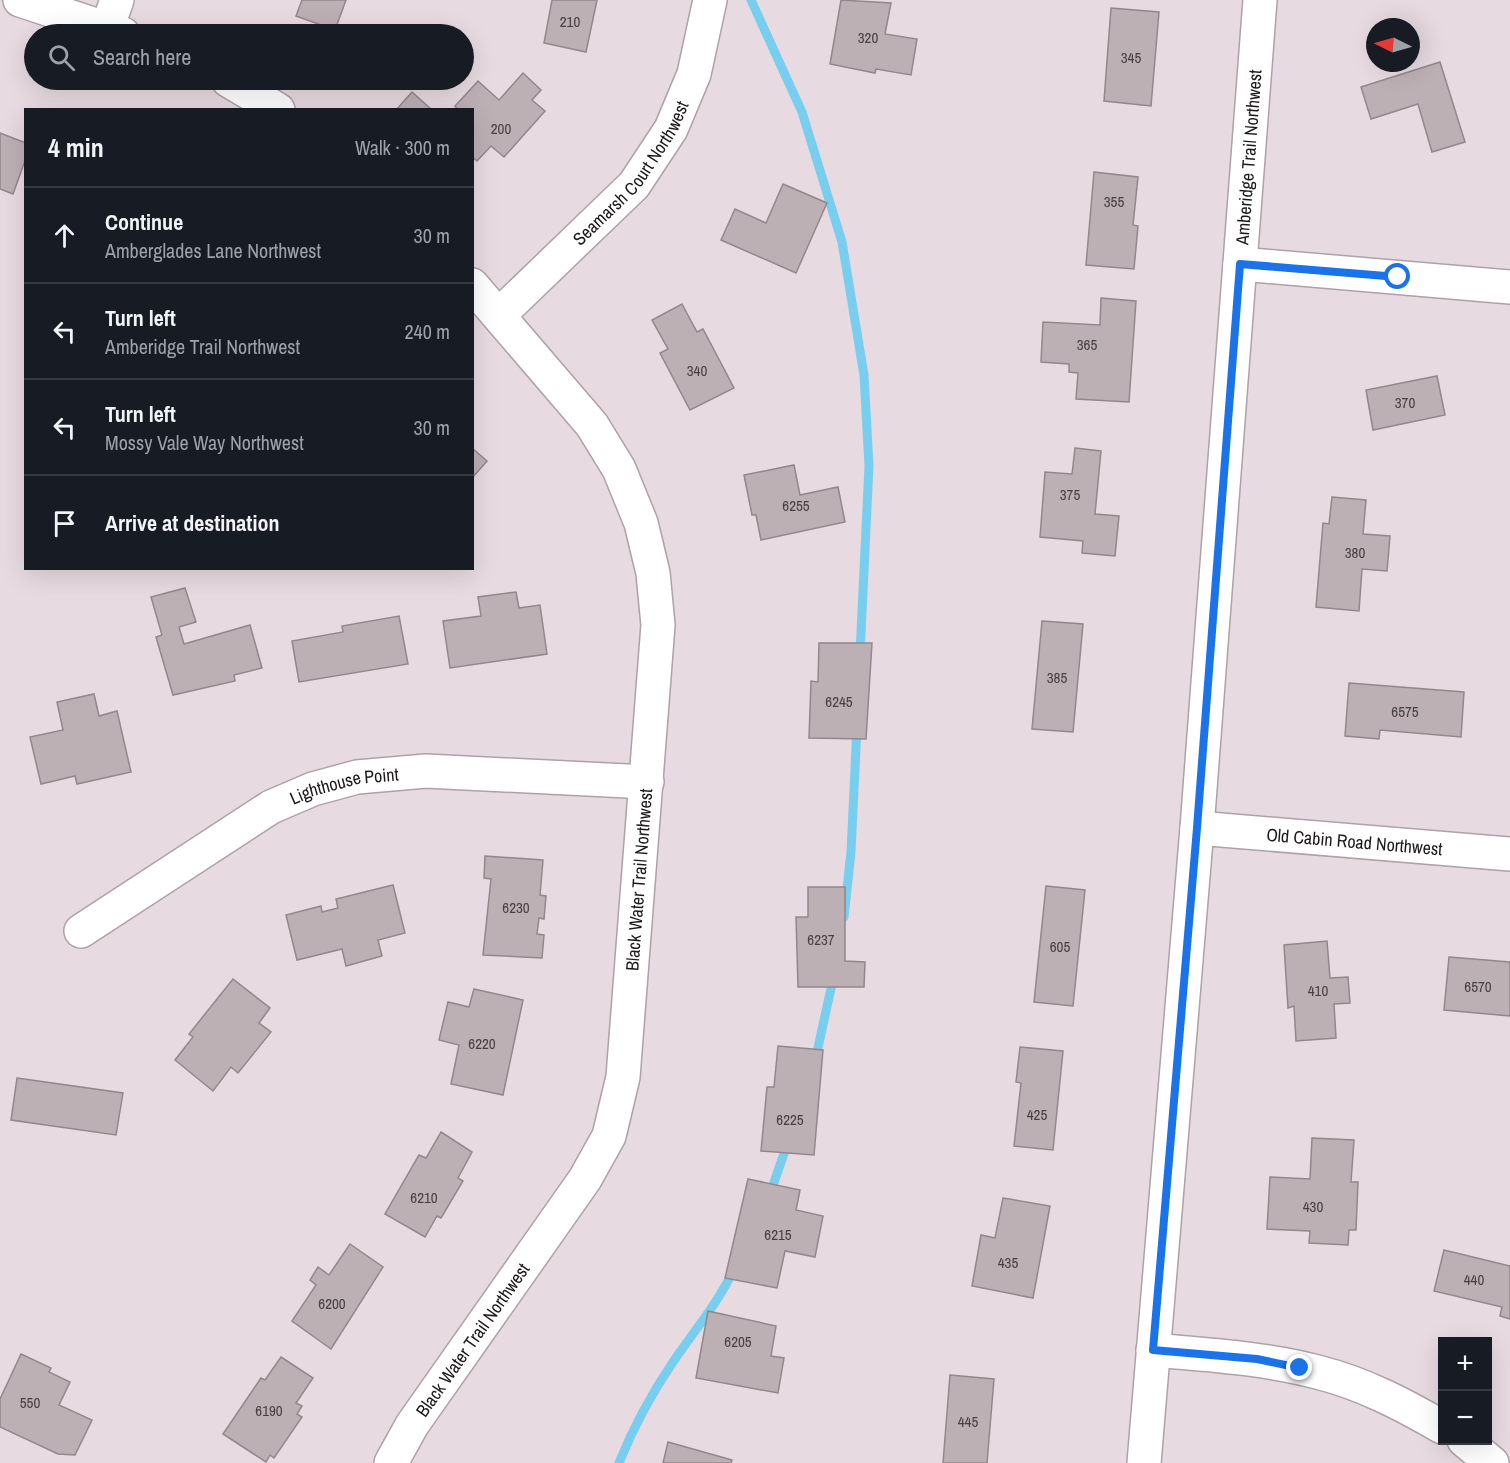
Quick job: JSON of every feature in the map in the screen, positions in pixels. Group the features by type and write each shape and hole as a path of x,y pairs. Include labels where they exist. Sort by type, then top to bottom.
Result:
{"street":[{"path":"20,0 116,21"},
{"name":"Seamarsh Court Northwest","path":"499,315 634,184 671,129 694,74 710,0"},
{"name":"Amberidge Trail Northwest","path":"1144,1463 1197,828 1260,0"},
{"path":"245,90 275,108"},
{"path":"1240,264 1510,287"},
{"name":"Black Water Trail Northwest","path":"391,1463 412,1425 585,1179 609,1136 623,1077 647,782 658,625 653,573 641,523 619,469 592,425 474,287"},
{"name":"Lighthouse Point","path":"81,931 270,807 313,789 357,777 426,771 647,782"},
{"name":"Old Cabin Road Northwest","path":"1197,828 1510,854"},
{"path":"1153,1350 1257,1359 1322,1373 1392,1399 1438,1424"},
{"path":"1470,1445 1492,1463"}],"building":[{"path":"302,0 346,0 337,24 318,24 296,16"},
{"path":"552,0 597,0 586,52 544,43"},
{"path":"841,0 891,3 885,34 917,39 911,75 876,69 875,73 830,64"},
{"path":"1111,8 1159,12 1151,106 1104,101"},
{"path":"1440,62 1465,142 1432,152 1418,104 1371,119 1361,87 1408,72 1420,72 1420,68"},
{"path":"523,73 541,90 532,100 545,111 504,157 491,146 477,161 474,159 474,108 456,108 455,106 470,90 474,90 474,85 478,81 499,100"},
{"path":"412,92 430,108 398,108"},
{"path":"0,133 24,142 24,164 13,194 0,189"},
{"path":"1094,172 1138,177 1133,225 1138,226 1134,269 1086,265"},
{"path":"783,184 827,203 796,273 721,240 735,209 766,223"},
{"path":"1101,298 1136,301 1129,402 1076,399 1078,373 1069,372 1069,364 1041,362 1043,322 1100,325"},
{"path":"682,304 697,332 703,329 734,388 690,410 660,353 668,349 652,320"},
{"path":"1437,376 1445,415 1373,430 1366,390"},
{"path":"1075,448 1101,451 1095,514 1119,516 1115,556 1082,553 1083,541 1040,537 1045,472 1072,474"},
{"path":"474,450 487,461 474,476"},
{"path":"794,465 800,495 838,487 845,522 761,540 756,515 752,515 744,475"},
{"path":"1332,497 1366,500 1363,534 1390,536 1387,571 1362,569 1359,611 1316,607 1323,523 1329,524"},
{"path":"185,588 196,622 179,627 184,644 250,625 262,668 234,675 235,681 173,695 156,637 162,635 151,597"},
{"path":"516,592 519,608 540,605 547,654 450,668 443,621 481,616 478,597"},
{"path":"399,616 408,664 299,682 292,641 343,632 342,626"},
{"path":"1042,621 1083,624 1073,732 1032,729"},
{"path":"819,643 872,643 866,739 809,738 811,681 818,682"},
{"path":"1349,683 1464,692 1461,737 1380,730 1379,739 1345,736"},
{"path":"94,694 99,716 117,711 131,772 77,784 75,776 41,784 30,737 63,730 57,702"},
{"path":"485,856 543,860 540,895 546,896 544,919 539,918 537,934 544,935 542,958 483,955 491,879 484,878"},
{"path":"393,885 405,933 378,940 382,956 346,966 342,949 297,960 286,915 321,906 322,912 338,908 336,899"},
{"path":"1046,886 1085,890 1073,1006 1034,1002"},
{"path":"808,887 845,887 845,961 865,962 864,987 798,987 796,917 808,917"},
{"path":"1327,941 1330,978 1348,977 1350,1003 1334,1004 1336,1038 1296,1041 1294,1006 1288,1008 1284,945"},
{"path":"1449,957 1510,962 1510,1016 1444,1010"},
{"path":"233,979 270,1008 259,1023 271,1032 238,1073 231,1067 213,1091 175,1060 193,1037 189,1034"},
{"path":"474,989 523,1000 503,1095 451,1084 459,1045 439,1040 448,1002 469,1007"},
{"path":"778,1046 823,1050 814,1155 761,1151 767,1087 774,1087"},
{"path":"1020,1047 1063,1051 1053,1150 1014,1146 1021,1083 1016,1082"},
{"path":"17,1078 123,1093 116,1135 11,1120"},
{"path":"441,1132 472,1152 458,1178 463,1181 441,1218 437,1216 425,1237 385,1214 419,1155 426,1158"},
{"path":"1312,1138 1354,1140 1351,1182 1358,1182 1356,1230 1349,1230 1348,1245 1309,1243 1310,1231 1267,1229 1270,1177 1310,1179"},
{"path":"748,1179 800,1190 796,1210 823,1216 815,1257 785,1251 777,1288 725,1278"},
{"path":"1003,1198 1050,1206 1033,1298 972,1286 981,1235 995,1238"},
{"path":"350,1244 383,1267 331,1349 292,1321 316,1285 310,1280 318,1267 329,1275"},
{"path":"1444,1250 1510,1266 1510,1319 1500,1316 1502,1307 1434,1291"},
{"path":"708,1311 776,1326 771,1356 784,1358 778,1393 696,1378"},
{"path":"21,1354 51,1368 49,1372 70,1382 59,1405 92,1420 75,1455 58,1454 0,1427 0,1399"},
{"path":"281,1357 313,1378 296,1403 302,1406 297,1414 302,1417 274,1458 270,1455 266,1462 223,1434 261,1378 265,1380"},
{"path":"950,1375 994,1379 987,1463 943,1463"},
{"path":"668,1442 732,1460 731,1463 663,1463"}],"waterway":[{"path":"751,0 802,112 842,242 864,375 869,466 860,654"},
{"path":"844,917 851,852 857,727"},
{"path":"815,1061 834,975"},
{"path":"770,1194 788,1142"},
{"path":"619,1463 658,1386 713,1305 734,1269"}],"route":[{"path":"1300,1368 1257,1359 1153,1350 1197,828 1240,264 1398,277"}]}
